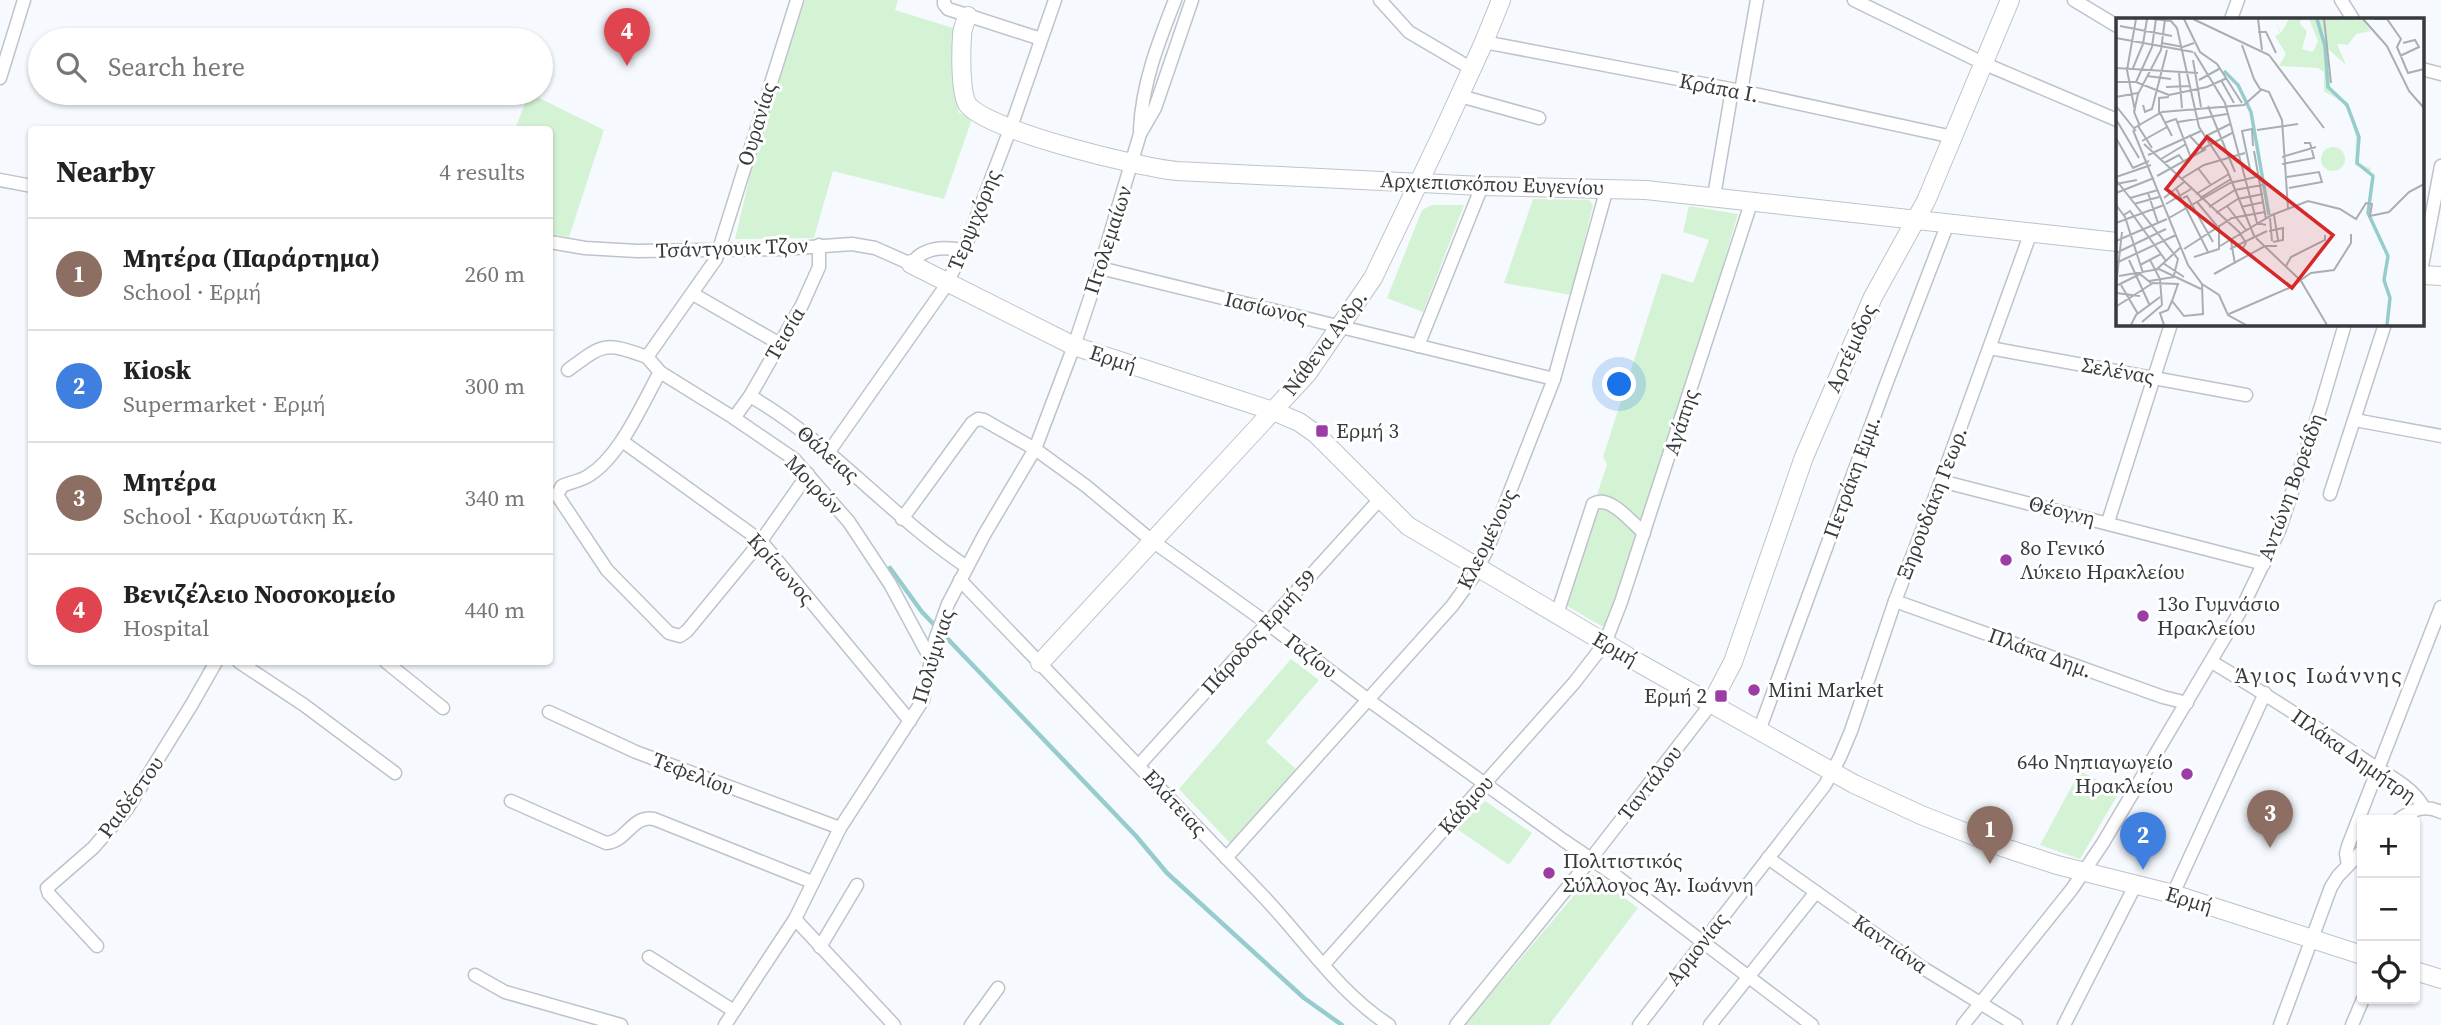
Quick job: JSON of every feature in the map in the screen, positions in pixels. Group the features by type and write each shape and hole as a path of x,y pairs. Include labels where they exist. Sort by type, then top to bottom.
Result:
{"street":[{"path":"0,78 24,0"},
{"name":"Ουρανίας","path":"647,358 710,269 720,249 797,0"},
{"name":"Τερψιχόρης","path":"828,453 947,283 964,250 1055,0"},
{"name":"Πτολεμαίων","path":"1074,346 1132,165 1140,134 1142,103 1153,58 1175,0"},
{"name":"Πτολεμαίων","path":"1140,134 1155,108 1192,0"},
{"path":"1380,0 1409,32 1472,69"},
{"name":"Νάθενα Ανδρ.","path":"1040,663 1307,374 1341,326 1373,278 1420,183 1501,0"},
{"path":"1854,0 1985,64 2116,120"},
{"name":"Αρτέμιδος","path":"1711,704 1733,662 1787,500 1815,431 1873,297 1900,244 1916,220 1985,64 2010,0"},
{"path":"2074,0 2092,6 2116,25"},
{"path":"2231,18 2238,0"},
{"path":"2341,0 2352,18"},
{"path":"1714,196 1753,1"},
{"path":"944,2 948,9 1041,39"},
{"name":"Αρχιεπισκόπου Ευγενίου","path":"968,16 962,37 964,98 976,112 1011,127 1132,165 1177,172 1482,186 1607,188 1714,196 2116,243"},
{"name":"Κράπα Ι.","path":"1484,42 1737,91 1953,137"},
{"path":"2424,70 2441,74"},
{"path":"1460,96 1539,118"},
{"path":"2424,256 2441,166"},
{"path":"0,180 28,185"},
{"path":"1418,346 1482,186"},
{"name":"Κλεομένους","path":"1226,858 1452,606 1478,569 1555,379 1607,188"},
{"name":"Αγάπης","path":"1605,643 1644,533 1752,200"},
{"name":"Πετράκη Εμμ.","path":"1759,732 1948,223"},
{"name":"Ξηρουδάκη Γεωρ.","path":"1832,773 1851,731 1895,601 2031,232"},
{"name":"Τσάντγουικ Τζον","path":"553,242 606,250 867,246 911,264"},
{"name":"Τεισία","path":"734,418 750,396 814,280 820,262 819,245"},
{"path":"911,264 919,255 929,250 964,250"},
{"name":"Ερμή","path":"911,264 1074,346 1273,411 1299,422 1316,434 1408,526 1832,773 1922,815 2005,849 2173,894 2357,952"},
{"name":"Ιασίωνος","path":"1100,268 1555,379"},
{"path":"693,294 780,344"},
{"path":"2108,522 2170,326"},
{"name":"Αντώνη Βορεάδη","path":"1963,1025 2085,870 2212,662 2264,564 2285,514 2344,326"},
{"path":"2330,494 2384,326"},
{"path":"568,370 590,353 608,346 647,358"},
{"name":"Πολύμνιας","path":"725,1025 795,919 840,828 925,694 943,615 967,567 1035,449 1074,346"},
{"name":"Σελένας","path":"1990,348 2246,395"},
{"name":"Μοιρών","path":"647,358 660,372 794,459 863,542 890,584 931,660"},
{"path":"660,372 622,441 591,474 560,488 558,499 607,570 669,633 676,636 684,634 728,584 808,474"},
{"name":"Θάλειας","path":"750,396 782,416 902,519 967,567"},
{"path":"902,519 972,423 978,419 1035,449"},
{"path":"2355,420 2441,436"},
{"name":"Κρίτωνος","path":"622,441 761,541 910,721"},
{"name":"Γαζίου","path":"1035,449 1086,486 1151,540 1268,622 1367,699 1616,876 1812,1025"},
{"name":"Θέογνη","path":"1941,481 2264,564"},
{"name":"Πάροδος Ερμή 59","path":"1139,765 1380,499"},
{"path":"1557,614 1589,509 1597,501 1609,503 1644,533"},
{"name":"Ελάτειας","path":"960,580 1139,765 1335,979 1372,1013 1390,1025"},
{"name":"Πλάκα Δημ.","path":"1895,601 2162,697 2187,703"},
{"path":"2348,865 2348,846 2440,614"},
{"name":"Κάδμου","path":"1324,964 1574,683 1605,643"},
{"name":"Πλάκα Δημήτρη","path":"2212,662 2264,693 2379,770 2412,793 2424,807"},
{"name":"Ραιδέστου","path":"97,946 49,894 47,888 93,848 127,809 214,665"},
{"path":"244,665 304,705 395,773"},
{"path":"390,665 443,708"},
{"path":"2173,894 2264,693"},
{"name":"Ταντάλου","path":"1456,1025 1590,860 1711,704"},
{"name":"Τεφελίου","path":"549,712 636,752 840,828"},
{"name":"Αρμονίας","path":"1639,1025 1832,773"},
{"path":"511,801 606,843 618,841 638,821 654,820 812,882"},
{"path":"2406,815 2424,807 2441,812"},
{"path":"2280,1025 2331,887 2357,856"},
{"name":"Καντιάνα","path":"1768,858 1900,952 2016,1025"},
{"path":"2064,1025 2136,884"},
{"path":"820,947 857,885"},
{"path":"1710,1025 1816,892"},
{"path":"795,919 894,1025"},
{"path":"649,957 734,1011"},
{"path":"2420,973 2441,979"},
{"path":"475,975 505,992 621,1025"},
{"path":"971,1025 998,988"},
{"path":"2352,1025 2361,1004"}],"green space":[{"path":"805,0 898,0 895,10 953,28 958,112 972,119 944,199 833,171 814,238 735,239 753,163"},
{"path":"524,105 553,105 604,130 569,237 553,234 553,126 516,126"},
{"path":"1533,199 1589,200 1593,205 1571,295 1504,283"},
{"path":"1432,205 1464,205 1423,312 1387,298 1422,210"},
{"path":"1689,206 1738,214 1605,628 1562,603 1607,464 1603,457 1662,273 1693,283 1709,240 1683,232"},
{"path":"1291,659 1319,680 1266,742 1296,769 1230,843 1179,789"},
{"path":"2080,771 2120,791 2080,859 2040,845"},
{"path":"1485,801 1532,833 1509,865 1457,829"},
{"path":"1592,874 1638,908 1549,1025 1465,1025"}],"waterway":[{"path":"890,568 922,612 1136,836 1167,873 1304,998 1342,1025"}],"place":[{"name":"Βενιζέλειο Νοσοκομείο","path":"627,66"},
{"name":"Ερμή 3","path":"1322,431"},
{"name":"8ο Γενικό Λύκειο Ηρακλείου","path":"2006,560"},
{"name":"13o Γυμνάσιο Ηρακλείου","path":"2143,616"},
{"name":"Mini Market","path":"1754,690"},
{"name":"Ερμή 2","path":"1721,696"},
{"name":"64ο Νηπιαγωγείο Ηρακλείου","path":"2187,774"},
{"name":"Μητέρα","path":"2270,848"},
{"name":"Μητέρα (Παράρτημα)","path":"1990,864"},
{"name":"Kiosk","path":"2143,870"},
{"name":"Πολιτιστικός Σύλλογος Άγ. Ιωάννη","path":"1549,873"}],"district":[{"name":"Άγιος Ιωάννης","path":"2319,675"}]}
